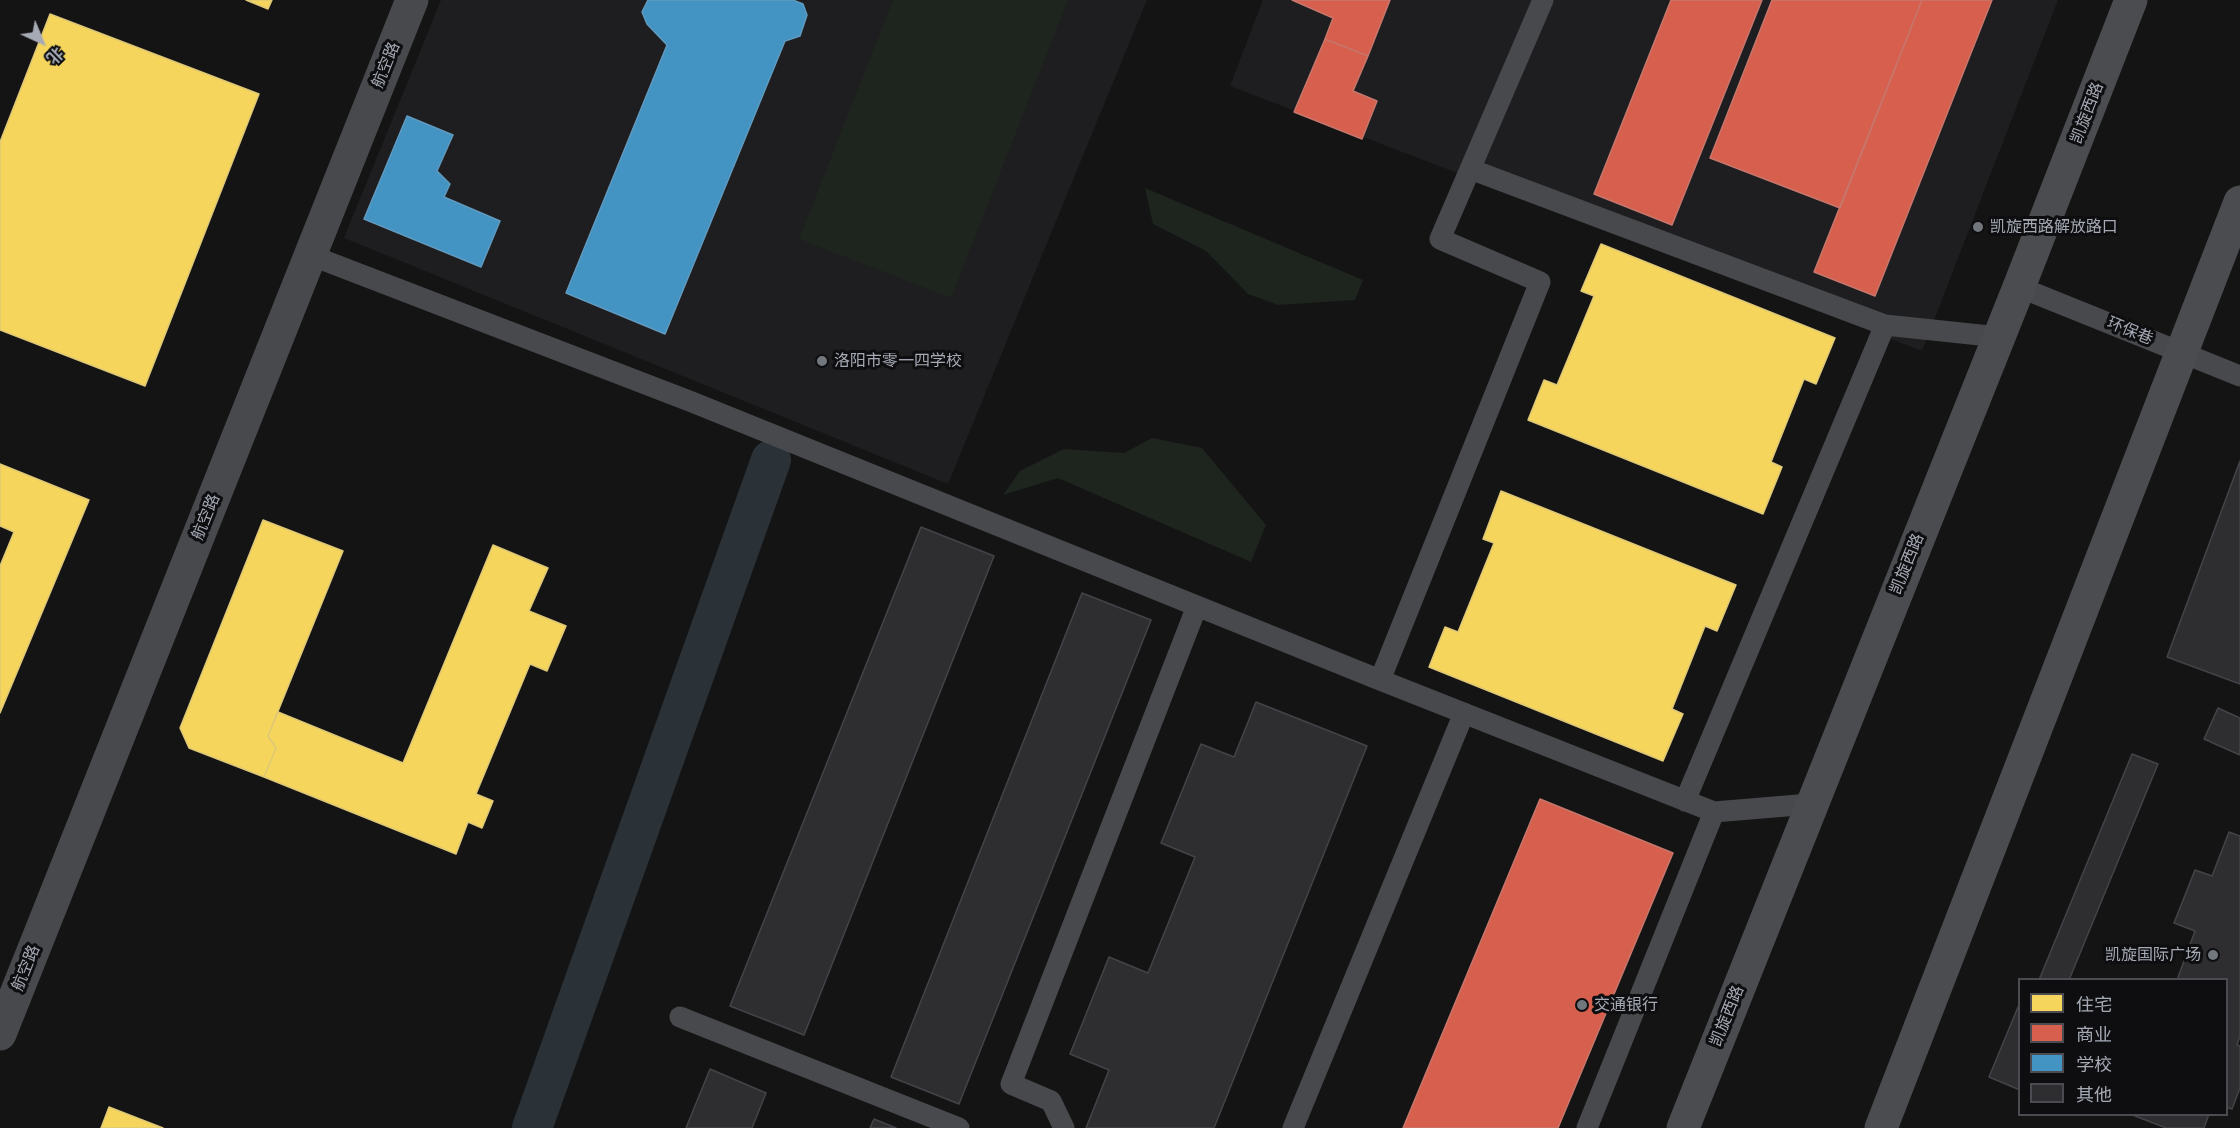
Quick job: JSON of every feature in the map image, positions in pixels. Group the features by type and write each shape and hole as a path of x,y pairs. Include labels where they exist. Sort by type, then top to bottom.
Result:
{"main road":[{"name":"凯旋西路","path":"1683,1128 1810,804 2019,287 2131,0"},
{"path":"1881,1128 2240,202"}],"street":[{"name":"航空路","path":"0,1034 412,0"}],"lane":[{"path":"1380,680 1540,282 1440,239 1543,0"},
{"path":"1470,169 1885,325 1999,337"},
{"path":"310,255 692,402 1380,680 1714,812 1810,804"},
{"name":"环保巷","path":"2019,287 2240,376"},
{"path":"1685,801 1885,325"},
{"path":"1064,1128 1051,1101 1011,1084 1197,606"},
{"path":"1293,1128 1464,713"},
{"path":"1587,1128 1714,812"},
{"path":"680,1017 958,1128"}],"shaded area":[{"name":"洛阳市零一四学校","path":"441,0 1147,0 948,484 344,238"},
{"path":"893,0 1068,0 951,298 799,239"},
{"path":"1263,0 2058,0 1922,351 1230,86"},
{"path":"1145,188 1363,280 1355,300 1278,305 1248,294 1206,251 1153,224"},
{"path":"1152,438 1202,448 1266,525 1251,562 1058,478 1003,495 1020,471 1064,449 1124,453"}],"building: 住宅":[{"path":"246,0 272,0 268,9"},
{"path":"50,14 259,94 145,386 0,330 0,142"},
{"path":"1601,244 1835,338 1816,384 1804,379 1771,462 1782,467 1763,514 1528,420 1544,380 1557,385 1594,296 1581,291"},
{"path":"0,464 89,500 0,713 0,566 14,532 0,526"},
{"path":"1501,491 1736,585 1717,631 1705,626 1672,709 1683,714 1663,761 1429,667 1445,627 1458,632 1494,543 1483,539"},
{"path":"263,520 343,551 268,736 276,748 264,777 189,748 180,728"},
{"path":"493,545 548,568 529,611 566,626 547,671 530,664 476,794 493,801 482,828 468,822 456,854 264,777 276,748 268,736 278,712 403,763"},
{"path":"109,1107 163,1128 101,1128"}],"building: 商业":[{"path":"1292,0 1390,0 1368,56 1325,39 1333,18"},
{"path":"1671,0 1762,0 1672,225 1594,194"},
{"path":"1772,0 1922,0 1840,208 1710,158"},
{"path":"1922,0 1992,0 1875,296 1814,272"},
{"path":"1325,39 1368,56 1353,91 1377,101 1362,139 1294,112"},
{"path":"1540,799 1673,853 1558,1128 1403,1128"}],"building: 学校":[{"path":"648,0 793,0 803,4 807,15 800,36 785,41 665,334 566,293 667,45 647,24 642,12"},
{"path":"407,116 453,135 437,171 450,184 444,197 500,221 481,267 364,219"}],"building: 其他":[{"path":"2240,461 2240,684 2167,657"},
{"path":"921,527 994,556 804,1035 730,1006"},
{"path":"1082,593 1151,620 959,1104 891,1077"},
{"path":"1256,702 1367,746 1214,1128 1086,1128 1109,1070 1070,1054 1109,957 1148,973 1195,857 1161,843 1201,744 1234,757"},
{"path":"2218,708 2240,718 2240,755 2204,739"},
{"path":"2132,754 2158,764 2070,978 2040,978"},
{"name":"凯旋国际广场","path":"2229,832 2240,836 2240,1036 2237,1045 2240,1046 2240,1088 2232,1109 2228,1108 2228,978 2178,978 2195,931 2174,923 2195,870 2212,876"},
{"path":"2018,1007 2018,1089 1989,1077"},
{"path":"710,1069 766,1093 752,1128 686,1128"},
{"path":"2135,1116 2208,1116 2204,1128 2166,1128"},
{"path":"874,1119 896,1128 870,1128"}],"waterway":[{"path":"532,1128 771,460"}],"place":[{"name":"凯旋西路解放路口","path":"1978,227"},
{"name":"洛阳市零一四学校","path":"822,361"},
{"name":"凯旋国际广场","path":"2213,955"},
{"name":"交通银行","path":"1582,1005"}]}
